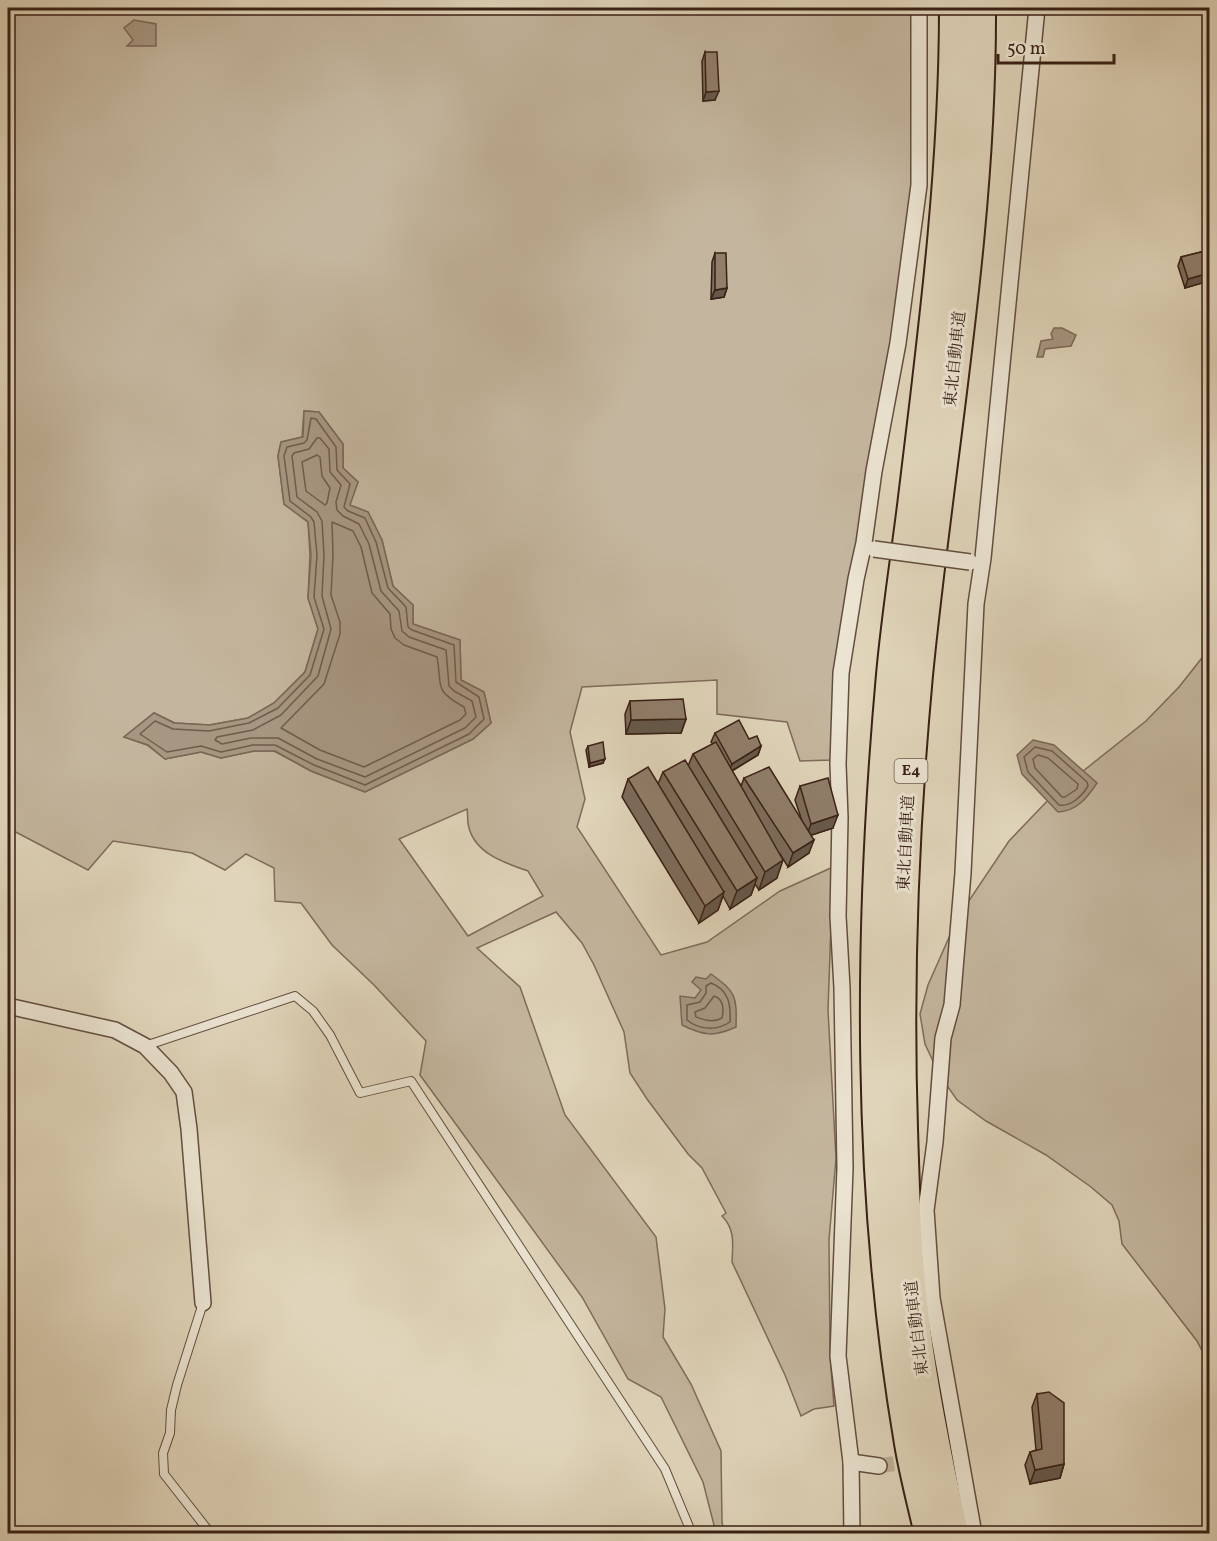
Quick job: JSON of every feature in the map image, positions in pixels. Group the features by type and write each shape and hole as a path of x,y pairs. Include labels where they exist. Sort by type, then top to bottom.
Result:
{"highway":[{"name":"東北自動車道","path":"929,1533 909,1445 892,1326 879,1191 874,1026 878,854 891,671 929,367 948,181 954,8"},
{"name":"東北自動車道","path":"954,1533 934,1443 915,1327 905,1190 900,1028 904,857 918,674 956,371 975,183 981,8"}],"street":[{"path":"852,1533 851,1462 838,1356 845,1167 842,988 838,916 840,818 838,764 841,673 855,579 869,546 874,471 898,343 919,184 919,8"},
{"path":"974,1533 956,1455 932,1298 926,1210 935,1142 943,1038 953,994 963,873 976,560 1037,8"},
{"path":"869,546 976,560"},
{"path":"8,1006 115,1030 145,1046 171,1073 184,1092 203,1303"},
{"path":"851,1462 879,1466"}],"lane":[{"path":"145,1046 295,996 313,1011 330,1035 360,1093 411,1081 665,1469 692,1533"},
{"path":"203,1303 177,1385 171,1410 170,1433 163,1453 164,1474 211,1533"}],"shaded area":[{"path":"8,8 915,8 915,183 832,760 800,761 787,722 717,714 717,680 582,687 570,732 585,799 577,827 661,955 707,942 780,891 833,867 828,1010 836,1158 829,1240 830,1355 834,1406 814,1409 801,1416 785,1375 732,1262 731,1232 722,1216 726,1213 702,1168 688,1154 630,1073 624,1032 582,943 556,912 477,948 520,987 565,1115 656,1237 665,1309 663,1337 691,1384 721,1451 722,1523 725,1533 716,1533 703,1482 661,1397 628,1379 582,1297 420,1075 426,1041 374,985 332,945 301,903 275,901 274,868 246,854 225,870 192,853 113,841 88,870 8,828","holes":["304,411 319,412 343,444 343,468 358,482 349,505 368,512 382,540 393,586 413,605 413,624 460,640 461,680 484,692 491,723 473,739 365,792 311,771 274,751 254,751 221,758 201,752 165,759 147,745 124,737 154,713 175,723 209,725 248,718 274,703 305,672 318,629 308,598 310,555 308,522 284,504 278,456 281,442 302,437","467,809 469,828 478,845 510,865 528,871 543,896 468,936 399,839"]},
{"path":"1209,649 1209,1364 1197,1341 1122,1244 1119,1221 1112,1205 1046,1155 986,1121 957,1100 939,1074 925,1044 920,1014 928,985 958,917 1009,841 1053,795 1146,721 1179,687"}],"water":[{"path":"134,20 156,24 156,46 127,46 133,40 124,28"},
{"path":"1054,328 1062,328 1076,335 1071,346 1045,349 1043,357 1037,357 1041,341 1053,339 1051,334"},
{"path":"304,411 319,412 343,444 343,468 358,482 350,505 368,512 382,540 393,586 413,605 413,624 460,640 461,680 484,692 491,723 473,739 365,792 311,771 275,751 254,751 221,758 201,752 165,759 148,745 124,737 154,713 174,723 210,725 248,718 274,703 305,672 318,629 308,598 311,555 308,522 284,504 278,456 281,442 303,437"},
{"path":"1033,740 1054,745 1097,783 1085,799 1071,809 1058,812 1022,774 1017,755"},
{"path":"711,974 730,991 736,1008 736,1027 715,1034 697,1031 682,1025 680,996 695,998 701,990 692,982 696,977 706,979"}],"building":[{"path":"705,52 717,52 719,91 706,92"},
{"path":"1209,250 1209,273 1188,279 1181,257"},
{"path":"715,253 726,253 727,288 715,290"},
{"path":"683,699 686,719 631,720 630,701"},
{"path":"739,720 749,739 757,736 761,746 732,764 715,733"},
{"path":"603,742 605,759 590,763 588,746"},
{"path":"716,742 783,860 765,872 693,754"},
{"path":"685,760 757,878 737,891 663,772"},
{"path":"648,767 724,892 705,906 628,779"},
{"path":"769,767 814,840 793,853 744,778"},
{"path":"828,778 838,815 811,824 800,786"},
{"path":"1049,1392 1064,1403 1064,1464 1035,1470 1030,1452 1042,1449 1037,1394"}],"tunnel":[{"path":"879,1466 917,1460"}]}
